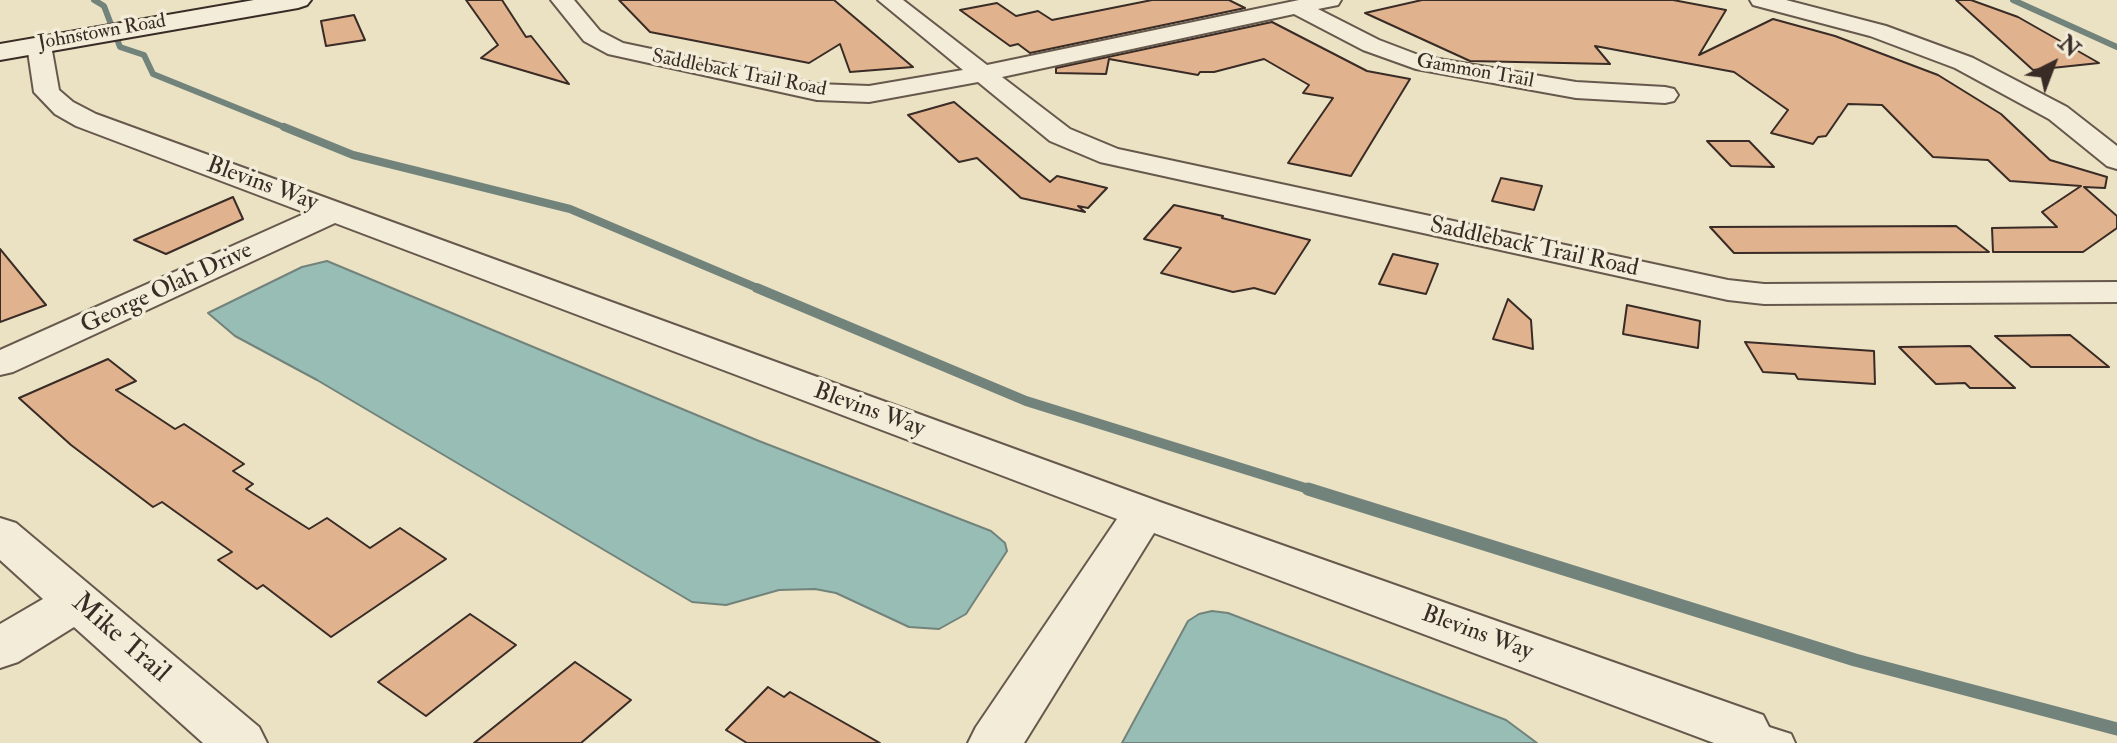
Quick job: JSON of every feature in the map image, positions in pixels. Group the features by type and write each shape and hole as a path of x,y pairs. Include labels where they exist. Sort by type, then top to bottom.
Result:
{"main road":[{"name":"Johnstown Road","path":"0,52 298,0"}],"street":[{"name":"Saddleback Trail Road","path":"562,0 592,36 616,49 817,92 869,94 898,91 1330,0"},
{"path":"889,0 982,73"},
{"path":"1761,0 1852,23 1934,29"},
{"name":"Gammon Trail","path":"1297,7 1371,45 1416,62 1595,92 1665,95"},
{"path":"1904,28 2058,113 2117,160"},
{"name":"Blevins Way","path":"39,45 47,92 74,114 1144,513 1744,731"},
{"name":"Saddleback Trail Road","path":"982,73 1060,135 1110,156 1728,290 1764,294 2117,292"},
{"name":"George Olah Drive","path":"0,364 334,212"},
{"path":"995,743 1144,513"},
{"name":"Mike Trail","path":"0,534 240,743"},
{"path":"0,648 77,602"}],"lane":[{"path":"1744,731 1781,743"}],"water":[{"path":"327,261 759,441 991,531 1005,543 1007,551 966,614 939,629 909,627 836,593 815,589 779,590 726,605 692,602 317,380 235,336 208,313 302,267"},
{"path":"1212,611 1228,613 1506,720 1537,743 1122,743 1188,621"}],"building":[{"path":"466,0 502,0 526,37 531,36 569,84 481,58 498,45"},
{"path":"619,0 834,0 913,67 850,72 840,44 809,63 650,32"},
{"path":"1152,0 1229,0 1245,8 1030,53 1018,44 1010,46 960,10 997,3 1016,16 1038,11 1052,20"},
{"path":"1422,0 1673,0 1726,10 1699,55 1773,19 1835,36 1938,75 2001,114 2050,160 2107,177 2105,188 2084,187 2117,216 2117,228 2083,252 1993,252 1992,228 2057,227 2042,212 2081,186 2010,181 1988,160 1933,157 1882,105 1848,104 1826,136 1818,137 1813,144 1771,133 1788,110 1734,72 1595,46 1610,64 1470,61 1365,13"},
{"path":"1956,0 1971,0 2018,17 2099,63 2033,70"},
{"path":"354,15 365,40 326,46 321,21"},
{"path":"1272,22 1367,71 1410,79 1351,176 1288,163 1333,98 1303,93 1309,85 1264,59 1214,72 1200,72 1198,75 1109,59 1106,74 1056,73 1056,68"},
{"path":"954,102 1050,182 1057,176 1107,188 1088,208 1078,206 1085,212 1021,198 977,158 959,162 908,115"},
{"path":"1707,141 1749,141 1774,167 1731,166"},
{"path":"1501,178 1542,186 1534,210 1492,201"},
{"path":"233,197 243,219 166,254 134,240"},
{"path":"1174,205 1310,240 1275,294 1254,288 1233,292 1161,273 1181,248 1144,239"},
{"path":"1956,226 1989,252 1734,253 1710,227"},
{"path":"0,249 46,305 0,322"},
{"path":"1393,254 1438,264 1426,294 1379,284"},
{"path":"1508,299 1531,320 1533,349 1493,339"},
{"path":"1627,305 1700,321 1698,348 1623,334"},
{"path":"2070,335 2109,367 2031,367 1995,336"},
{"path":"1745,342 1874,351 1875,384 1798,379 1795,374 1763,372"},
{"path":"1970,346 2015,388 1970,388 1965,383 1936,384 1899,347"},
{"path":"108,359 136,381 116,390 175,429 184,424 244,464 233,471 253,484 246,489 309,529 327,518 370,548 400,528 446,559 331,637 263,585 257,589 218,560 232,552 162,502 153,507 71,445 19,398"},
{"path":"470,614 516,645 426,716 378,682"},
{"path":"575,662 631,700 581,743 474,743"},
{"path":"768,687 784,697 790,692 880,743 747,743 726,730"}],"waterway":[{"path":"94,0 104,6 112,27"},
{"path":"2013,0 2117,47"},
{"path":"117,39 120,47 144,55 153,74 289,129"},
{"path":"284,127 353,155 570,209 762,290"},
{"path":"757,288 1026,401 1315,491"},
{"path":"1308,489 1855,660 2117,729"}]}
